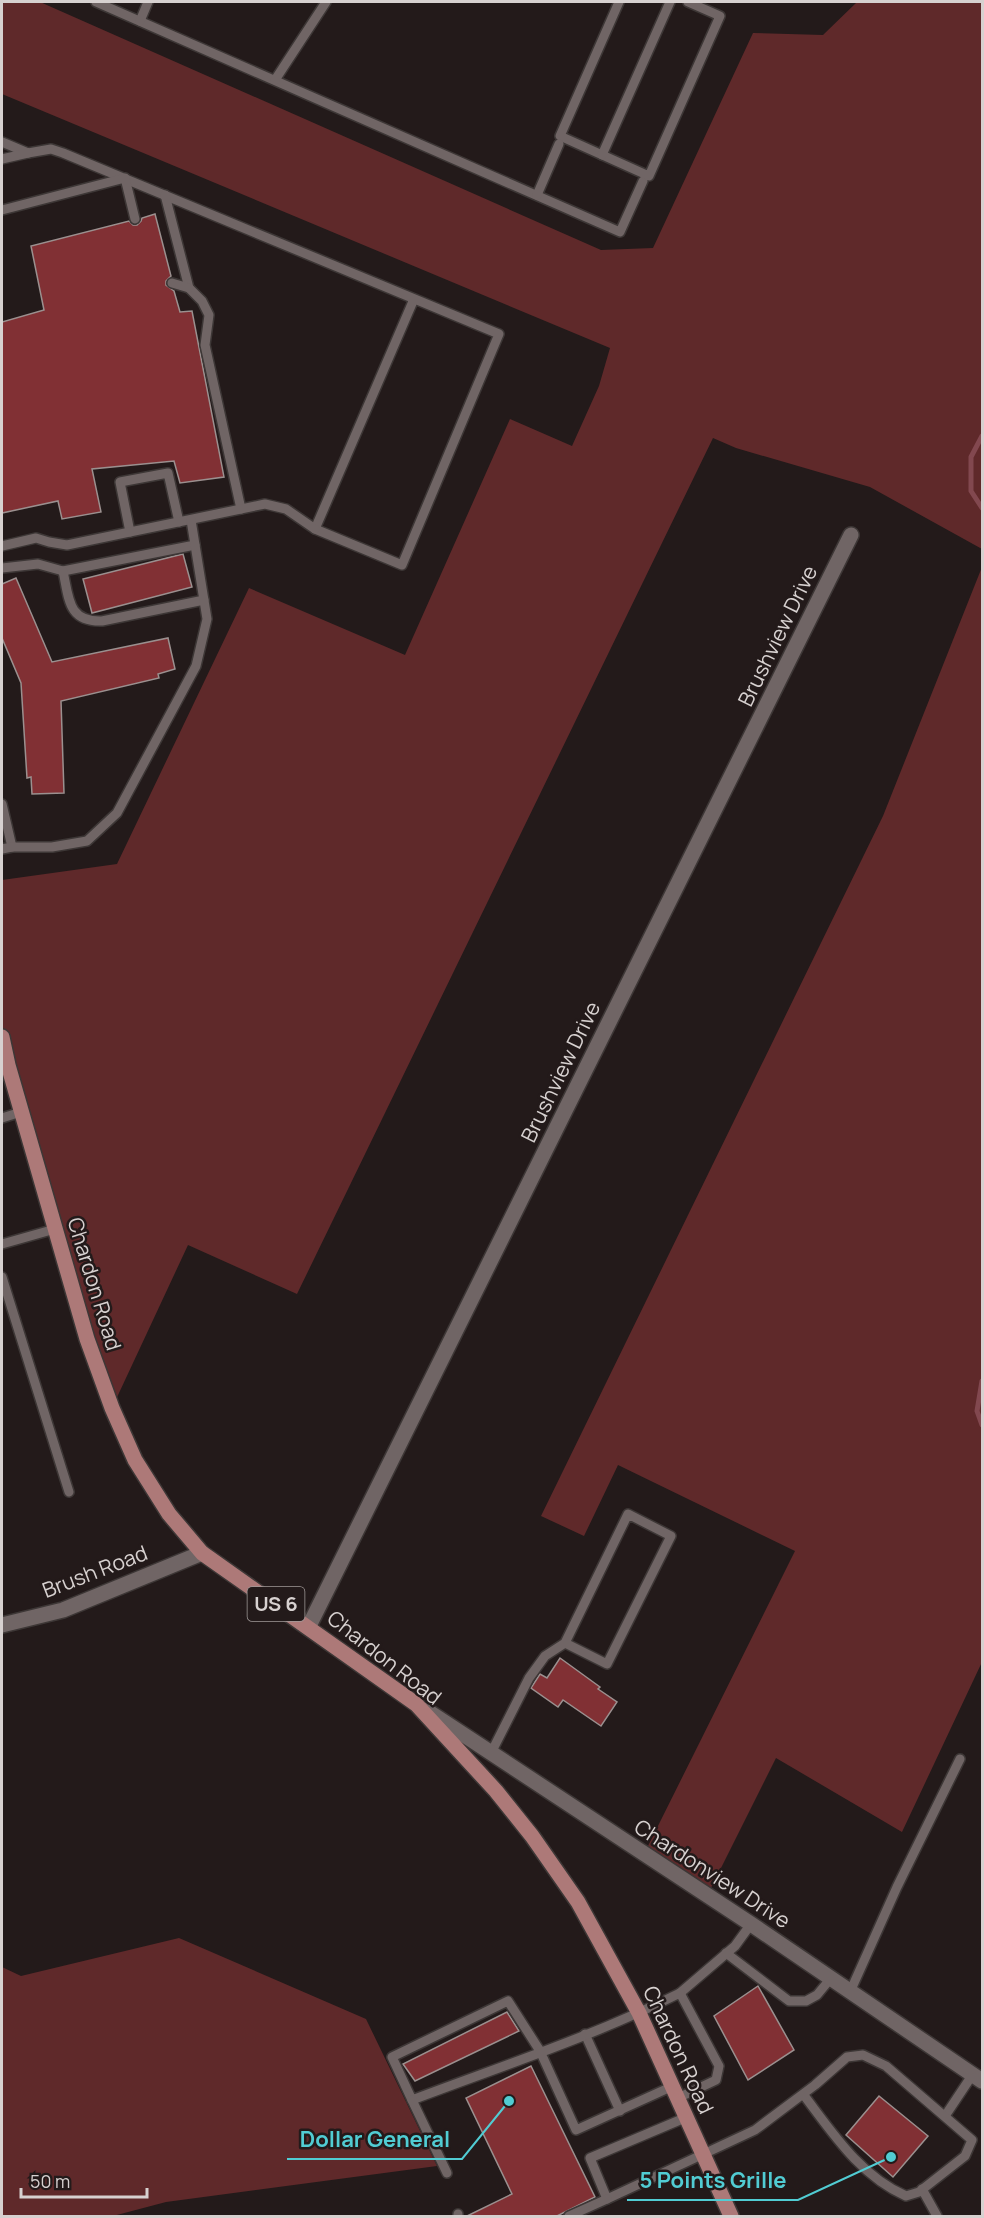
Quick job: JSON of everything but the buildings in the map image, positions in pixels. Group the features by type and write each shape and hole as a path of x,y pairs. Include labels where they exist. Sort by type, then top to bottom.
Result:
{"main road":[{"name":"Chardon Road","path":"2,1037 21,1112 87,1339 112,1408 135,1460 169,1514 202,1553 309,1626 416,1704 496,1791 532,1836 578,1902 639,2013 687,2117 728,2215"}],"street":[{"name":"Brushview Drive","path":"309,1626 851,535"},
{"name":"Brush Road","path":"2,1625 63,1610 202,1553"},
{"name":"Chardonview Drive","path":"416,1704 751,1924 978,2077"}],"lane":[{"path":"96,2 620,232 643,181"},
{"path":"140,21 148,2"},
{"path":"275,80 326,2"},
{"path":"619,2 560,136 649,176 720,16 688,2"},
{"path":"602,155 670,2"},
{"path":"2,142 28,153"},
{"path":"537,195 559,144"},
{"path":"2,159 51,149 499,334 402,566 315,529 286,509 266,504 67,545 36,538 2,546"},
{"path":"2,210 125,178"},
{"path":"125,178 135,219"},
{"path":"165,195 189,288"},
{"path":"172,283 189,288 202,301 210,315 205,345 241,509"},
{"path":"315,529 414,299"},
{"path":"130,532 120,482 168,473 179,522"},
{"path":"2,849 51,847 87,841 117,813 196,666 207,619 191,520"},
{"path":"2,568 38,564 63,572 195,545"},
{"path":"63,572 70,604 77,616 88,621 102,621 204,600"},
{"path":"2,804 12,847"},
{"path":"2,1118 21,1112"},
{"path":"2,1244 55,1229"},
{"path":"2,1277 69,1492"},
{"path":"491,1753 530,1677 545,1656 564,1642 628,1514 671,1536 606,1664 564,1642"},
{"path":"850,1992 897,1887 960,1759"},
{"path":"412,2100 639,2013 680,1993 735,1946 751,1924"},
{"path":"726,1953 789,2001 806,2001 817,1995 831,1978"},
{"path":"447,2173 392,2057 508,2001 540,2051 576,2130 620,2111 716,2080 719,2066 680,1993"},
{"path":"585,2034 620,2111"},
{"path":"568,2217 754,2130 803,2094 847,2057 862,2055 886,2066 972,2140 965,2156 922,2189 906,2196 889,2188 852,2158 803,2094"},
{"path":"945,2116 978,2077"},
{"path":"607,2199 590,2158 687,2117"},
{"path":"922,2189 937,2217"}],"shaded area":[{"path":"2,2 40,2 601,250 653,248 753,33 823,35 857,2 982,2 982,549 870,487 736,448 713,438 297,1294 188,1245 112,1408 2,1037 2,880 117,864 249,588 405,655 510,419 572,446 599,386 610,348 2,94"},
{"path":"982,567 982,1662 902,1832 776,1758 707,1896 644,1854 795,1551 618,1465 584,1536 541,1516 883,816"},
{"path":"179,1938 366,2019 437,2166 166,2202 113,2216 2,2216 2,1967 21,1976"}],"waterway":[{"path":"982,436 971,457 971,491 982,508"},
{"path":"982,1381 977,1411 982,1425"}],"place":[{"name":"Dollar General","path":"509,2101"},
{"name":"5 Points Grille","path":"891,2157"}]}
